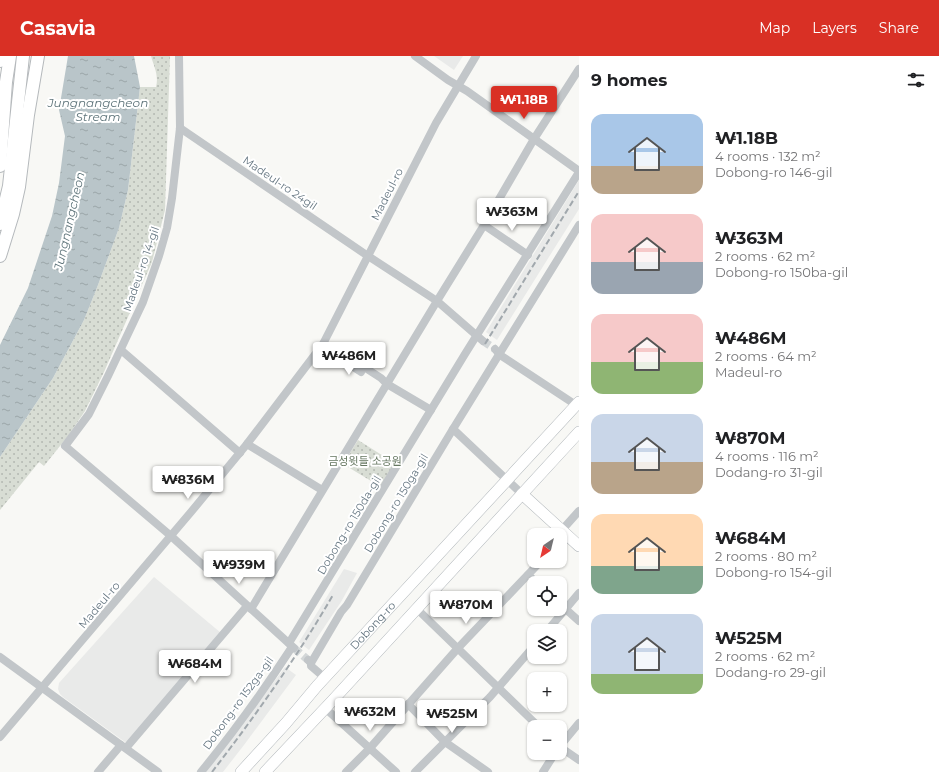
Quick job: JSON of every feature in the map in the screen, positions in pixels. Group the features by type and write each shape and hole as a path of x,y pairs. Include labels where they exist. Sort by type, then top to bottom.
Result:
{"highway":[{"path":"0,61 1,56"},
{"path":"0,166 5,89 10,56"},
{"path":"0,224 9,186 23,56"},
{"path":"0,256 13,214 19,187 29,107 38,56"},
{"path":"0,136 2,149"}],"main road":[{"name":"Dobong-ro","path":"241,772 325,678 578,403"},
{"name":"Dobong-ro","path":"265,772 579,432"},
{"path":"522,494 555,528"},
{"path":"567,538 579,546"}],"street":[{"name":"Madeul-ro 14-gil","path":"171,536 65,446 92,408 121,350 143,302 159,256 165,235 172,198 180,128 179,56"},
{"path":"415,56 579,172"},
{"name":"Madeul-ro","path":"0,737 43,688 240,453 323,344 436,123 476,56"},
{"path":"98,772 123,747 249,608 484,225 534,139 579,69"},
{"name":"Madeul-ro 24gil","path":"180,128 368,256 437,301 481,338"},
{"name":"Dobong-ro 150da-gil","path":"292,646 431,410 481,338 528,255 579,172"},
{"path":"484,225 528,255"},
{"name":"Dobong-ro 150ga-gil","path":"325,678 311,666 309,661 347,605 453,429 497,352 579,225"},
{"path":"323,344 339,351 381,378 387,384 431,410"},
{"path":"121,350 240,453"},
{"path":"497,352 578,403"},
{"path":"453,429 522,494"},
{"path":"247,444 322,490"},
{"path":"567,528 579,511"},
{"path":"171,536 292,646"},
{"path":"346,772 370,748 458,648 534,568"},
{"path":"567,604 579,593"},
{"path":"416,608 532,720"},
{"path":"567,611 579,622"},
{"name":"Dobong-ro 152ga-gil","path":"201,772 233,733 292,646"},
{"path":"415,772 498,688 527,654"},
{"path":"0,657 158,772"},
{"path":"408,704 445,742 488,772"},
{"path":"325,708 396,772"},
{"path":"567,737 579,722"},
{"path":"567,751 579,760"},
{"path":"543,772 551,760"}],"shaded area":[{"path":"434,56 463,56 454,70"},
{"path":"579,180 579,209 497,340 486,332"},
{"path":"344,569 357,573 341,602 309,650 299,642"},
{"path":"154,577 221,633 131,740 125,742 63,697 58,689 59,683"},
{"path":"285,667 296,675 244,745 223,772 206,772"}],"green space":[{"path":"151,56 170,56 165,210 152,262 104,372 85,411 68,436 44,466 39,462 0,510 0,457 53,378 84,320 119,228 128,190 140,87 156,87 157,83 157,75"},
{"name":"금성윗들 소공원","path":"358,440 396,464 381,487 343,464"}],"water":[{"name":"Jungnangcheon Stream","path":"68,56 134,56 140,87 128,190 119,228 84,320 53,378 0,457 0,345 28,288 52,216 59,183 65,136 59,110"}],"tunnel":[{"path":"483,341 495,349"},
{"path":"294,648 308,660"}],"railway":[{"path":"485,344 579,191"},
{"path":"212,772 276,685 333,595"}],"water label":[{"name":"Jungnangcheon","path":"69,221"}]}
